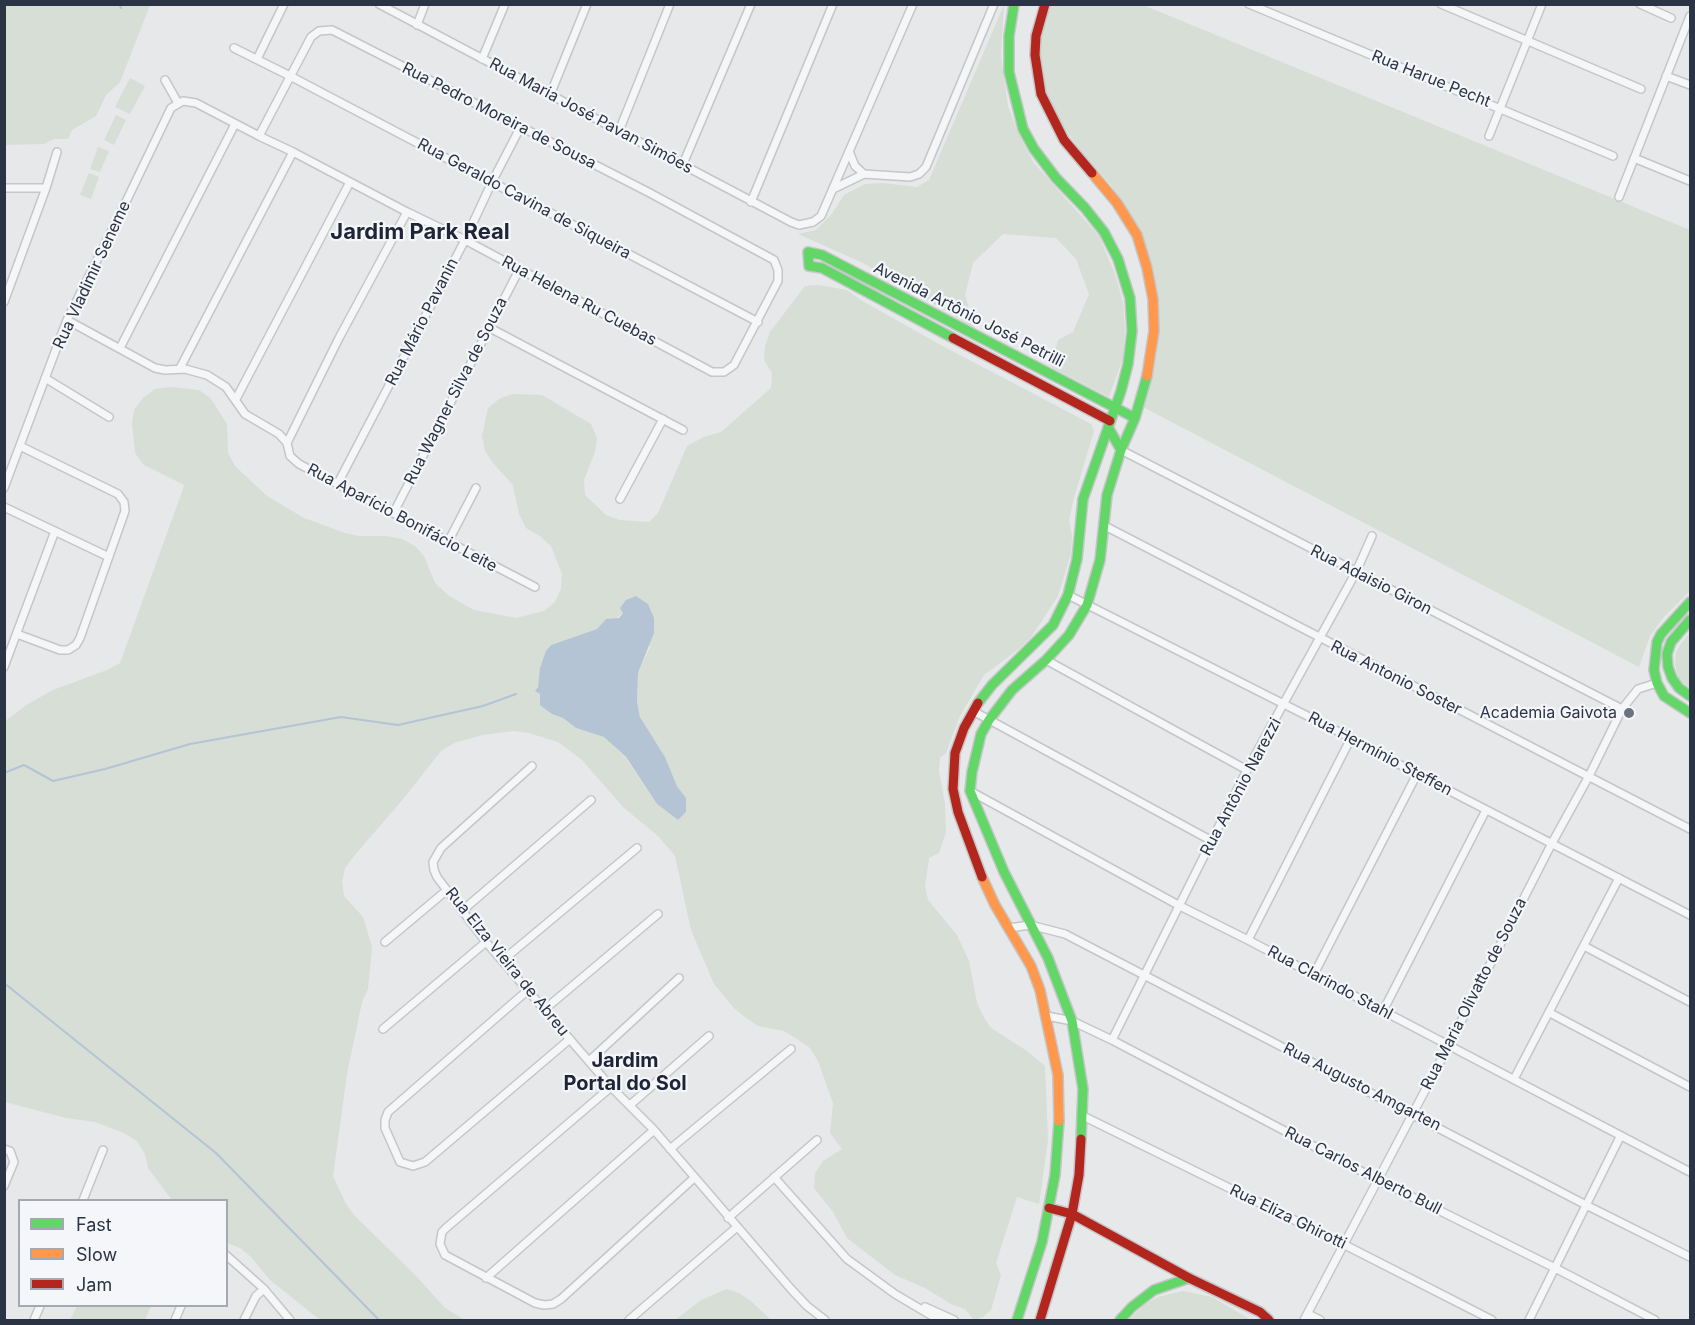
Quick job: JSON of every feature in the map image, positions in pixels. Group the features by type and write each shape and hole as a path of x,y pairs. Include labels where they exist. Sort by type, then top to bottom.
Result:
{"main road":[{"path":"1014,4 1009,36 1009,72 1012,92 1023,129 1056,178 1104,232 1118,259 1130,298 1132,331 1128,364 1083,499 1078,524 1077,559 1068,595 1053,625 992,685 973,711 955,753 953,789 966,837 995,905 1031,966 1047,1016 1058,1075 1060,1110 1058,1142 1049,1208 1036,1264 1017,1320"},
{"path":"1040,1320 1072,1214 1079,1175 1083,1089 1072,1021 1048,958 1004,872 970,791 975,753 981,734 989,720 1012,690 1046,660 1069,635 1087,605 1100,560 1107,495 1121,450 1135,418 1149,369 1154,331 1153,299 1148,268 1137,235 1117,203 1064,140 1041,94 1035,55 1036,36 1045,4"},
{"name":"Avenida Artônio José Petrilli","path":"1109,424 822,268 809,266 808,252 822,255 1135,418"},
{"path":"1109,424 1121,450"},
{"path":"1690,602 1670,623 1657,642 1654,670 1657,683 1664,696 1690,713"},
{"path":"1690,620 1671,642 1667,654 1672,678 1679,688 1690,695"},
{"path":"1049,1208 1072,1214 1190,1278 1260,1312 1269,1320"},
{"path":"1120,1320 1132,1307 1154,1290 1190,1278"}],"street":[{"path":"257,59 284,4"},
{"name":"Rua Maria José Pavan Simões","path":"379,4 791,222 804,224 813,222 821,216 833,189"},
{"path":"417,25 425,4"},
{"path":"482,59 505,4"},
{"path":"550,95 587,4"},
{"path":"619,131 670,4"},
{"path":"683,164 751,4"},
{"path":"751,202 833,4"},
{"path":"833,189 913,4"},
{"path":"833,189 864,174 910,177 919,174 926,167 994,4"},
{"name":"Rua Harue Pecht","path":"1249,4 1613,156"},
{"path":"1442,4 1641,89"},
{"path":"1489,136 1542,4"},
{"path":"1640,4 1671,18"},
{"path":"1619,197 1690,16"},
{"name":"Rua Pedro Moreira de Sousa","path":"259,136 311,37 319,31 332,30 648,192 774,260 779,272 778,281 758,321"},
{"name":"Rua Geraldo Cavina de Siqueira","path":"234,48 758,321"},
{"path":"1666,76 1690,86"},
{"path":"165,80 178,103"},
{"name":"Rua Helena Ru Cuebas","path":"178,103 193,102 294,152 712,372 724,372 730,369 758,321"},
{"name":"Rua Vladimir Seneme","path":"4,488 67,320 171,108 178,103"},
{"path":"120,348 235,124"},
{"name":"Rua Mário Pavanin","path":"339,483 465,240 520,128"},
{"path":"849,151 855,166 864,174"},
{"path":"4,302 57,152"},
{"path":"180,369 294,152"},
{"path":"1634,158 1690,181"},
{"path":"236,399 350,182"},
{"path":"4,188 46,188"},
{"path":"287,443 339,338 407,212"},
{"name":"Rua Wagner Silva de Souza","path":"394,512 519,270"},
{"name":"Rua Aparício Bonifácio Leite","path":"67,320 155,368 180,369 207,375 226,387 245,414 276,431 287,443 290,456 299,464 535,587"},
{"path":"489,328 683,430"},
{"path":"45,378 110,417"},
{"path":"620,498 663,419"},
{"path":"17,634 60,650 68,650 76,645 124,514 124,505 118,494 20,446"},
{"name":"Rua Adaisio Giron","path":"1121,450 1622,709"},
{"path":"448,542 476,488"},
{"path":"4,507 109,557"},
{"name":"Rua Antonio Soster","path":"1103,525 1690,830"},
{"path":"4,667 56,531"},
{"name":"Rua Antônio Narezzi","path":"1112,1040 1247,770 1285,705 1356,572 1372,536"},
{"name":"Rua Hermínio Steffen","path":"1068,595 1351,738 1690,915"},
{"path":"1046,660 1247,770"},
{"name":"Rua Maria Olivatto de Souza","path":"1306,1317 1622,709 1638,689 1657,683"},
{"path":"973,711 1212,841"},
{"path":"1248,940 1351,738"},
{"name":"Rua Elza Vieira de Abreu","path":"532,766 436,854 433,862 434,870 486,942 611,1087 654,1130 728,1218 807,1306 825,1320"},
{"path":"1314,974 1418,774"},
{"name":"Rua Clarindo Stahl","path":"970,791 1180,906 1690,1172"},
{"path":"463,910 591,800"},
{"path":"1383,1011 1486,810"},
{"path":"503,960 637,848"},
{"path":"1514,1079 1618,878"},
{"path":"385,942 447,890"},
{"path":"545,1009 658,914"},
{"path":"1009,928 1030,925"},
{"name":"Rua Augusto Amgarten","path":"1030,925 1065,934 1690,1257"},
{"path":"383,1029 486,942"},
{"path":"1584,946 1690,1002"},
{"path":"589,1061 679,978"},
{"path":"528,990 394,1106 386,1116 385,1128 400,1162 413,1166 425,1162 570,1039"},
{"path":"1550,1013 1690,1087"},
{"name":"Rua Carlos Alberto Bull","path":"1047,1016 1072,1021 1112,1040 1378,1180 1656,1320"},
{"path":"630,1105 709,1036"},
{"path":"670,1149 791,1050"},
{"path":"611,1087 446,1228 440,1238 445,1255 535,1303 548,1305 561,1299 694,1178"},
{"name":"Rua Eliza Ghirotti","path":"1083,1116 1492,1320"},
{"path":"486,1278 654,1130"},
{"path":"1529,1320 1620,1137"},
{"path":"728,1218 818,1140"},
{"path":"4,1149 10,1151 14,1162 4,1186"},
{"path":"83,1199 104,1150"},
{"path":"774,1176 847,1258 895,1294 939,1320"},
{"path":"629,1320 737,1227"},
{"path":"228,1257 264,1289 290,1320"},
{"path":"244,1320 256,1296 264,1289"},
{"path":"895,1294 954,1320"},
{"path":"1306,1317 1320,1320"}],"shaded area":[{"path":"4,5 150,5 120,82 106,95 96,116 72,130 68,139 54,139 44,144 5,145"},
{"path":"1004,5 1001,55 1008,106 1020,137 1034,163 1099,236 1115,274 1123,302 1125,331 1123,358 1109,397 1051,367 1058,340 1073,332 1089,294 1076,259 1056,238 1003,234 973,263 965,295 975,328 863,263 798,234 816,230 831,215 844,195 865,184 882,183 917,187 929,180"},
{"path":"1048,5 1143,5 1690,230 1690,591 1664,617 1650,636 1639,667 1143,407 1157,354 1159,300 1153,267 1142,234 1111,185 1081,151 1052,111 1039,64 1041,34"},
{"path":"130,78 145,86 130,114 115,107"},
{"path":"116,115 126,120 114,145 104,140"},
{"path":"98,147 109,151 100,172 90,169"},
{"path":"89,173 99,177 91,199 80,195"},
{"path":"819,285 847,290 937,343 1091,424 1094,431 1073,501 1069,521 1072,536 1071,554 1058,596 1032,636 984,675 960,716 946,753 940,758 939,771 945,804 946,832 939,853 929,858 925,886 928,900 957,935 969,961 977,1003 991,1028 1027,1051 1045,1066 1048,1140 1039,1204 1017,1197 996,1263 1001,1275 991,1310 983,1317 974,1320 965,1309 895,1275 847,1238 833,1212 814,1188 815,1173 823,1161 842,1149 830,1133 833,1103 818,1061 810,1048 784,1031 758,1026 734,1008 714,984 691,930 675,856 658,836 623,807 582,760 558,742 514,731 483,735 454,743 441,751 354,856 345,868 342,882 344,896 363,917 372,947 368,989 362,1002 347,1074 333,1176 346,1204 354,1215 445,1308 465,1320 320,1320 270,1280 251,1257 240,1248 228,1243 228,1199 171,1199 148,1168 145,1154 137,1141 124,1133 95,1122 66,1118 5,1102 5,721 28,704 53,690 120,663 184,485 144,465 135,453 132,424 134,410 143,398 155,389 170,387 199,390 211,399 227,424 228,453 235,466 267,496 304,518 345,533 402,539 415,546 424,556 435,583 449,596 474,610 516,618 544,611 555,602 561,589 562,574 551,546 526,528 519,514 513,485 485,451 482,436 488,408 499,399 512,394 542,395 591,424 597,438 595,452 584,480 585,495 606,515 619,520 649,522 658,513 687,446 704,437 721,432 771,388 772,373 764,360 765,346 770,332 805,286","holes":["623,613 650,647 638,673 637,702 640,717 665,757 677,786 686,798 686,812 678,820 657,804 625,757 604,737 576,728 563,718 552,714 536,691 551,645 597,629 606,619 614,620"]},
{"path":"1690,633 1690,690 1678,677 1675,664 1676,652"},
{"path":"727,1289 741,1294 771,1320 675,1320 701,1300"},
{"path":"1183,1291 1212,1297 1251,1320 1128,1320 1147,1303 1158,1297"},
{"path":"76,1307 151,1307 145,1320 70,1320"}],"water":[{"path":"636,596 648,604 654,618 654,633 638,673 637,702 640,717 665,757 677,786 686,798 686,812 678,820 657,804 626,757 604,737 576,728 563,718 552,714 540,705 540,694 535,691 538,687 540,668 546,651 551,645 597,629 606,619 619,618 623,613 620,608 626,600"}],"waterway":[{"path":"119,4 121,8"},
{"path":"4,773 24,765 53,781 105,769 190,744 341,717 398,725 483,706 516,694"},
{"path":"4,983 216,1153 379,1320"}],"traffic: fast":[{"path":"978,703 992,685 1053,625 1068,595 1077,559 1083,499 1121,391 1128,364 1132,331 1130,298 1118,259 1104,232 1056,178 1034,149 1023,129 1009,72 1009,36 1014,4"},
{"path":"953,338 822,268 809,266 808,252 822,255 1135,418"},
{"path":"1081,1139 1083,1089 1072,1021 1048,958 1004,872 970,791 981,734 989,720 1012,690 1046,660 1069,635 1087,605 1100,560 1107,495 1121,450 1135,418 1147,376"},
{"path":"1108,427 1121,450"},
{"path":"1690,602 1661,634 1657,642 1654,670 1657,683 1664,696 1690,713"},
{"path":"1690,620 1671,642 1667,654 1672,678 1679,688 1690,696"},
{"path":"1017,1320 1042,1242 1055,1175 1059,1121"},
{"path":"1120,1320 1132,1307 1154,1290 1189,1278"}],"traffic: slow":[{"path":"1092,173 1117,203 1137,235 1147,268 1153,299 1154,331 1147,376"},
{"path":"982,877 995,905 1031,966 1040,990 1058,1075 1059,1121"}],"traffic: jam":[{"path":"1045,4 1036,36 1035,55 1041,94 1064,140 1092,173"},
{"path":"953,338 1110,421"},
{"path":"978,703 964,728 955,753 953,789 958,812 982,877"},
{"path":"1040,1320 1072,1214 1079,1175 1081,1139"},
{"path":"1049,1208 1072,1214 1189,1278 1260,1312 1269,1320"}],"place":[{"name":"Academia Gaivota","path":"1629,713"}],"district":[{"name":"Jardim Park Real","path":"420,232"},
{"name":"Jardim Portal do Sol","path":"625,1072"}]}
